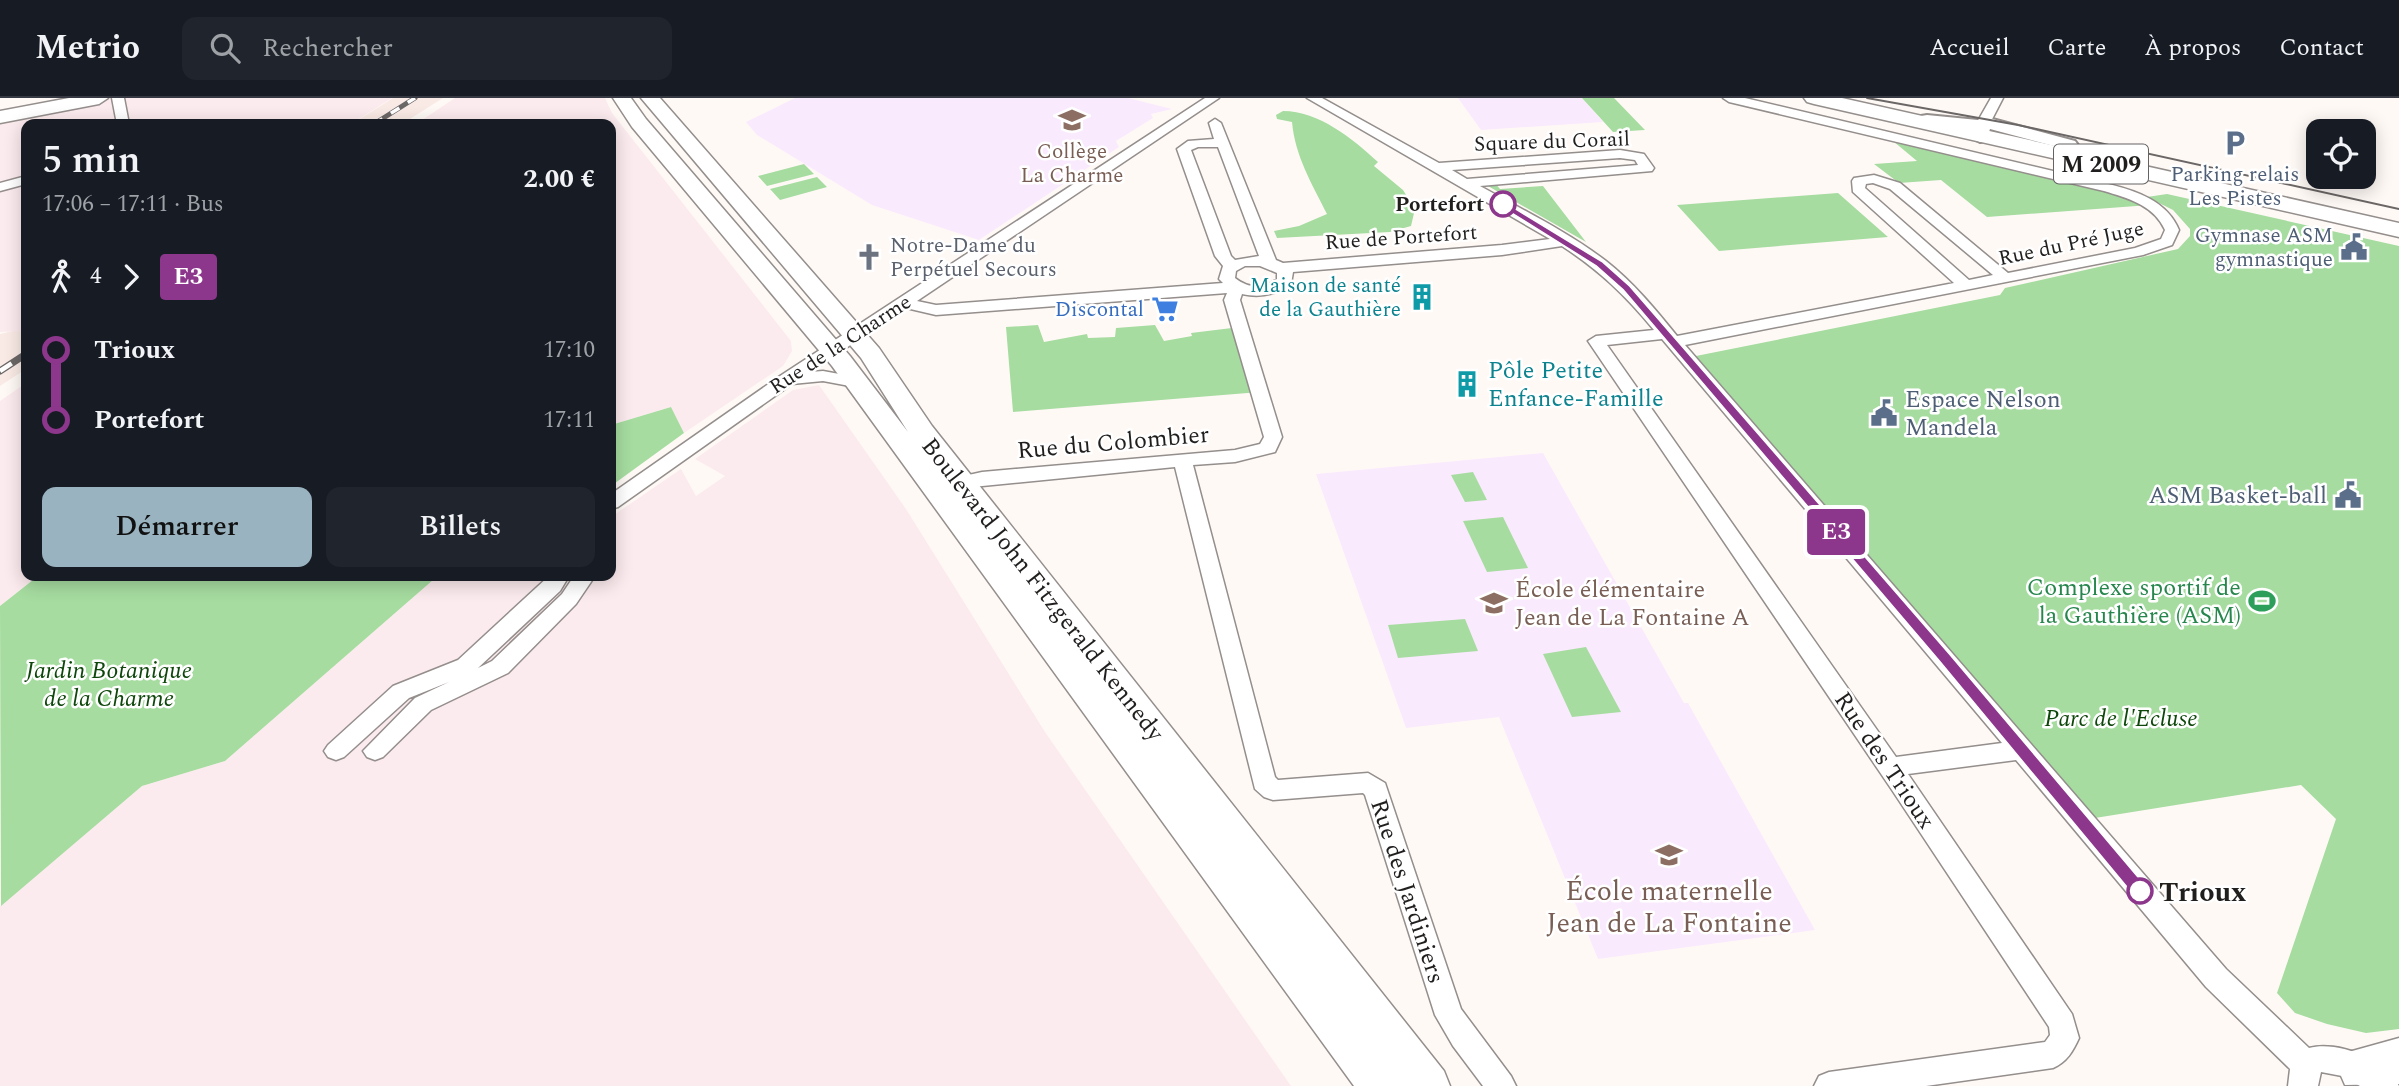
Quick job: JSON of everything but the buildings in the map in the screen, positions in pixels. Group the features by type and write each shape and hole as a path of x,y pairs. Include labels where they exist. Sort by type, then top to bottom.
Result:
{"main road":[{"path":"0,110 61,98"},
{"path":"0,117 99,98"},
{"name":"Boulevard John Fitzgerald Kennedy","path":"622,98 639,123 843,343 894,386 903,406 1429,1086"},
{"name":"Boulevard John Fitzgerald Kennedy","path":"650,98 843,343 855,382 1380,1086"},
{"name":"M 2009","path":"1814,98 1880,113 1982,128 2069,145 2289,194 2394,225"},
{"name":"M 2009","path":"1843,98 2394,225"}],"street":[{"path":"118,98 122,119"},
{"name":"Rue de la Charme","path":"616,499 786,380 1213,98"},
{"path":"1313,98 1566,242 1600,264 1627,288 2216,978 2304,1076 2315,1060 2329,1058 2382,1072"},
{"name":"Rue du Pré Juge","path":"1670,338 1967,286 2158,246 2167,242 2170,237 2170,223 2154,207 2108,188 1729,98"},
{"path":"1982,128 1997,98"},
{"path":"904,303 936,310 1237,287 1256,291 1274,288 1285,281 1285,272 1275,265 1215,122"},
{"path":"1162,133 1192,143 1211,141 1223,144"},
{"path":"1192,143 1184,149 1223,256 1234,265 1229,269 1227,279 1237,287"},
{"name":"Square du Corail","path":"1437,167 1620,155 1639,157 1647,168 1465,183"},
{"path":"1967,286 1858,189 1859,181 1874,179 1895,186 2005,278"},
{"path":"0,187 21,181"},
{"name":"Rue de Portefort","path":"1234,265 1251,261 1275,265 1502,250 1566,242"},
{"name":"Rue du Colombier","path":"962,482 1183,461 1252,453 1268,448 1273,438 1232,300 1237,287"},
{"name":"Rue des Trioux","path":"1670,338 1596,341 1890,767 2062,1023 2065,1038 2053,1054 1829,1086"},
{"path":"786,380 823,376 855,382"},
{"name":"Rue des Jardiniers","path":"1183,461 1264,782 1273,790 1368,783 1376,790 1449,1015 1501,1086"},
{"path":"336,751 401,691 466,666 556,581"},
{"path":"375,751 423,704 500,667 569,600 583,581"},
{"path":"1890,767 2022,751"}],"shaded area":[{"path":"114,98 392,98 359,119 21,119 21,331 0,332 0,121"},
{"path":"393,98 443,98 410,119 360,119"},
{"path":"455,98 605,98 612,113 791,341 792,351 783,366 684,433 671,407 616,424 616,119 424,119"},
{"path":"795,98 1128,98 1172,109 1151,114 1153,118 1116,141 1119,147 979,240 872,205 757,135 746,122"},
{"path":"1458,98 1582,98 1603,122 1481,130"},
{"path":"21,329 21,372 0,386 0,334"},
{"path":"819,385 906,509 1045,732 1291,1086 0,1086 0,906 142,786 225,761 432,581 616,581 616,514 681,469 696,496 725,476 695,459 793,390"},
{"path":"21,386 21,581 32,581 0,606 0,401"},
{"path":"1543,453 1684,703 1688,703 1815,930 1598,959 1499,717 1406,728 1316,474"}],"green space":[{"path":"1582,98 1614,98 1645,130 1613,132"},
{"path":"1283,111 1296,112 1322,121 1368,153 1378,162 1374,166 1403,190 1415,209 1411,226 1390,232 1277,238 1274,231 1299,226 1327,214 1300,158 1292,122 1277,119 1276,115"},
{"path":"1906,140 2108,188 2150,205 1987,217 1941,180 1899,183 1874,164 1917,161 1893,141"},
{"path":"804,164 814,174 767,186 758,176"},
{"path":"817,177 827,187 780,200 770,189"},
{"path":"1495,183 1500,189 1543,186 1586,242 1488,186"},
{"path":"1838,193 1888,237 1719,251 1677,205"},
{"name":"Complexe sportif de la Gauthière (ASM)","path":"2167,194 2399,246 2399,1029 2366,1033 2327,1024 2295,1013 2277,993 2336,819 2301,785 2095,818 1696,356 2000,295 2005,288 2178,249 2190,236 2190,229 2173,210 2147,197"},
{"path":"1038,325 1044,342 1087,334 1088,338 1115,337 1116,328 1155,325 1164,341 1192,336 1191,333 1240,327 1260,392 1013,412 1006,327"},
{"path":"671,407 684,433 616,482 616,424"},
{"path":"1473,472 1487,500 1465,502 1451,475"},
{"path":"1503,517 1528,568 1487,572 1463,521"},
{"name":"Jardin Botanique de la Charme","path":"32,581 432,581 225,761 142,786 1,906 0,606"},
{"path":"1465,619 1478,651 1398,658 1388,625"},
{"path":"1586,647 1621,712 1572,717 1543,654"}],"tram line":[{"path":"1867,98 2018,125 2399,209"}],"railway":[{"path":"382,119 415,98"},
{"path":"0,371 21,357"}],"bus line":[{"name":"E3","path":"1503,204 1600,264 1627,288 1944,657 2140,891"}],"place":[{"name":"Collège La Charme","path":"1072,120"},
{"name":"Parking relais Les Pistes","path":"2235,143"},
{"name":"Portefort","path":"1503,204"},
{"name":"Gymnase ASM gymnastique","path":"2354,247"},
{"name":"Notre-Dame du Perpétuel Secours","path":"869,257"},
{"name":"Maison de santé de la Gauthière","path":"1422,297"},
{"name":"Discontal","path":"1165,309"},
{"name":"Pôle Petite Enfance-Famille","path":"1467,384"},
{"name":"Espace Nelson Mandela","path":"1884,413"},
{"name":"ASM Basket-ball","path":"2348,495"},
{"name":"Complexe sportif de la Gauthière (ASM)","path":"2262,601"},
{"name":"École élémentaire Jean de La Fontaine A","path":"1494,603"},
{"name":"École maternelle Jean de La Fontaine","path":"1669,855"},
{"name":"Trioux","path":"2140,891"}],"park label":[{"name":"Parc de l'Ecluse","path":"2121,718"}]}
